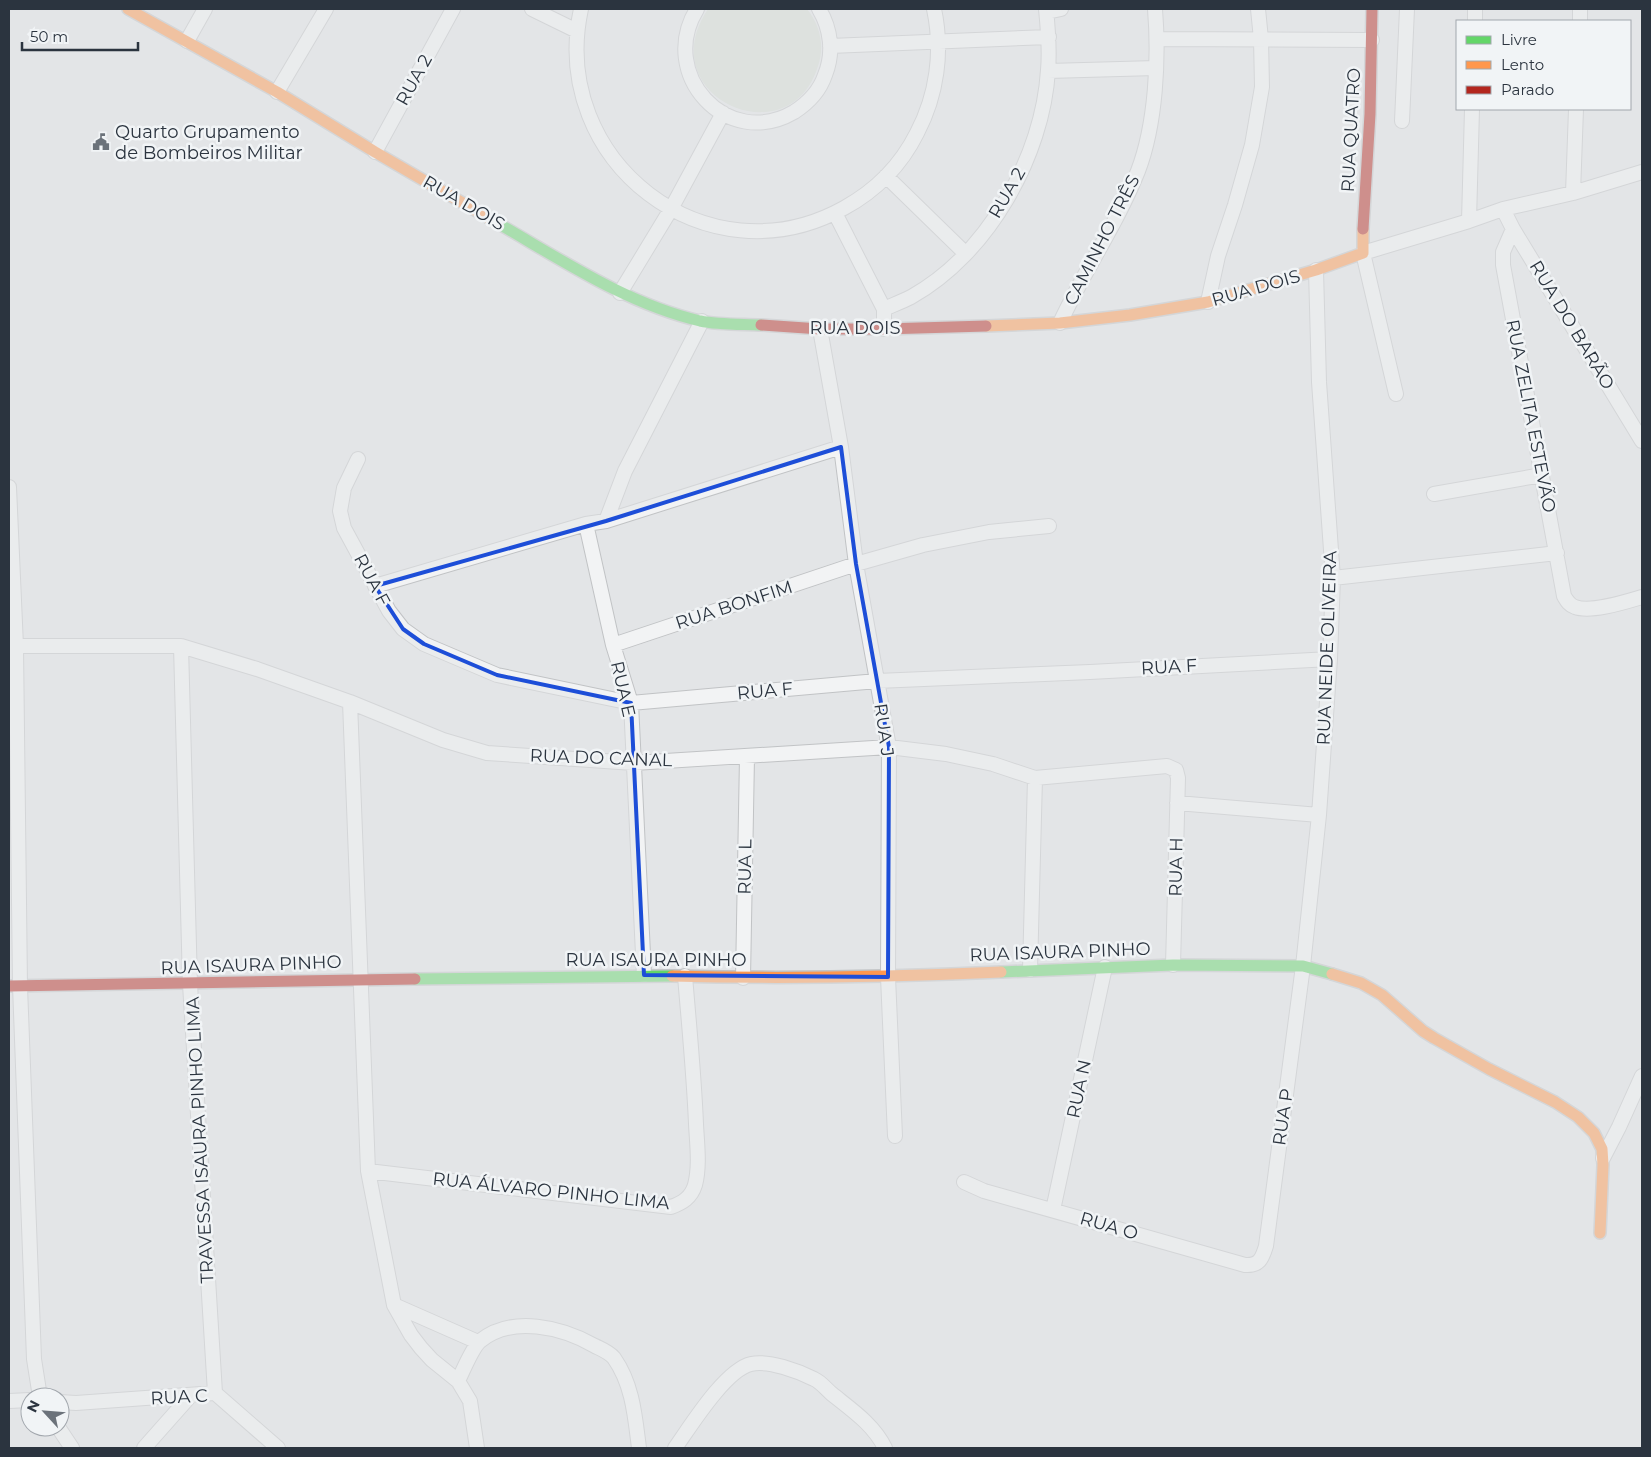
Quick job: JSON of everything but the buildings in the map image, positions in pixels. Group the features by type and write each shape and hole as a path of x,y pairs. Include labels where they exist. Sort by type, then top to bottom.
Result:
{"street":[{"name":"RUA DOIS","path":"128,9 277,92 375,152 620,293 657,308 702,321 820,329 884,329 1060,323 1130,315 1208,302 1316,270 1363,253 1503,209 1573,192 1642,172"},
{"path":"187,41 205,9"},
{"path":"277,92 326,9"},
{"name":"RUA 2","path":"375,152 453,9"},
{"path":"532,9 577,32"},
{"path":"581,9 576,52 581,87 588,114 597,134 621,169 643,191 671,209 710,224 752,230 794,226 815,221 835,213 871,190 901,160 913,142 922,123 935,83 939,41 934,9"},
{"path":"697,9 686,33 685,50 687,67 697,90 709,103 723,113 747,121 764,122 781,118 796,110 809,100 820,86 827,71 830,46 828,29 819,9"},
{"path":"1046,11 1062,9"},
{"name":"CAMINHO TRÊS","path":"1060,323 1073,293 1118,216 1138,169 1150,124 1156,68 1155,9"},
{"path":"1208,302 1218,256 1252,145 1262,87 1258,9"},
{"name":"RUA QUATRO","path":"1363,253 1372,9"},
{"path":"1402,121 1407,9"},
{"name":"RUA 2","path":"884,309 912,296 940,276 965,253 988,227 1007,199 1023,168 1042,112 1048,71 1049,37 1046,11"},
{"path":"830,46 1049,37"},
{"path":"1157,40 1372,40"},
{"path":"1048,71 1156,68"},
{"path":"1469,221 1472,110"},
{"path":"1573,192 1576,110"},
{"path":"620,293 671,209 723,113"},
{"path":"886,176 965,253"},
{"name":"RUA DO BARÃO","path":"1503,209 1513,229 1642,441"},
{"path":"835,213 884,309 884,329"},
{"name":"RUA ZELITA ESTEVÃO","path":"1513,229 1503,252 1503,265 1557,553 1562,589 1568,604 1575,608 1587,609 1642,598"},
{"path":"1363,253 1396,394"},
{"name":"RUA NEIDE OLIVEIRA","path":"1303,966 1319,815 1330,659 1333,578 1320,382 1316,270"},
{"path":"606,521 625,471 702,321"},
{"name":"RUA J","path":"820,329 841,447 856,564 889,747 888,977 895,1136"},
{"path":"375,586 586,524 606,521 841,447"},
{"name":"RUA F","path":"358,459 344,488 340,511 344,528 388,611 403,628 424,644 497,674 631,703 877,681 1330,659"},
{"path":"1434,494 1542,475"},
{"path":"9,487 14,986 34,1359 38,1387"},
{"name":"RUA E","path":"586,524 613,645 631,703 644,976"},
{"name":"RUA BONFIM","path":"613,645 856,564 923,545 989,532 1049,526"},
{"path":"1333,578 1557,553"},
{"name":"RUA DO CANAL","path":"12,646 181,646 257,669 350,702 443,740 487,754 634,763 889,747 965,758 993,764 1035,778"},
{"name":"TRAVESSA ISAURA PINHO LIMA","path":"181,646 190,984 215,1393"},
{"path":"350,702 368,1171 394,1305 411,1335 421,1348 432,1360 458,1381 470,1401 477,1448"},
{"name":"RUA L","path":"742,978 747,757"},
{"name":"RUA H","path":"1035,778 1167,766 1176,770 1178,778 1173,965"},
{"path":"1030,970 1035,778"},
{"path":"1177,803 1319,815"},
{"name":"RUA ISAURA PINHO","path":"14,986 190,984 360,979 644,976 742,978 888,977 1173,965 1303,966 1361,983 1382,995 1423,1031 1434,1038 1489,1069 1555,1102 1578,1117 1594,1133 1602,1149 1603,1158"},
{"name":"RUA P","path":"1255,1265 1263,1257 1266,1246 1303,966"},
{"name":"RUA N","path":"1053,1210 1105,967"},
{"name":"RUA ÁLVARO PINHO LIMA","path":"368,1171 671,1207 683,1202 690,1195 695,1185 698,1154 696,1099 685,976"},
{"path":"1600,1233 1603,1158 1642,1076"},
{"name":"RUA O","path":"964,1182 984,1191 1244,1265 1255,1265"},
{"path":"394,1305 478,1342"},
{"path":"458,1381 478,1342 492,1333 514,1327 532,1326 554,1329 587,1342 612,1356 623,1374 632,1398 639,1448"},
{"path":"675,1448 711,1397 729,1379 751,1364 772,1364 816,1380 867,1422 880,1438 885,1448"},
{"name":"RUA C","path":"70,1403 215,1393 278,1448"},
{"path":"144,1448 190,1395"},
{"path":"65,1437 72,1448"}],"highlighted area":[{"path":"841,447 856,564 889,747 888,977 644,975 631,703 497,675 424,644 403,629 375,586 606,521"}],"shaded area":[{"path":"708,9 807,9 818,29 821,51 818,66 803,94 781,109 755,112 730,105 709,90 696,68 695,41"}],"traffic: fast":[{"path":"492,220 567,264 645,303 700,321 761,325"},
{"path":"1001,972 1173,965 1303,966 1332,974"},
{"path":"415,979 672,976"}],"traffic: slow":[{"path":"128,9 277,92 492,220"},
{"path":"986,326 1060,323 1130,315 1208,302 1316,270 1363,253 1363,229"},
{"path":"672,976 836,977 1001,972"},
{"path":"1332,974 1361,983 1382,995 1423,1031 1434,1038 1489,1069 1555,1102 1578,1117 1594,1133 1602,1149 1600,1233"}],"traffic: jam":[{"path":"1363,229 1370,114 1372,9"},
{"path":"761,325 820,329 986,326"},
{"path":"9,986 415,979"}],"place":[{"name":"Quarto Grupamento de Bombeiros Militar","path":"101,142"}]}
